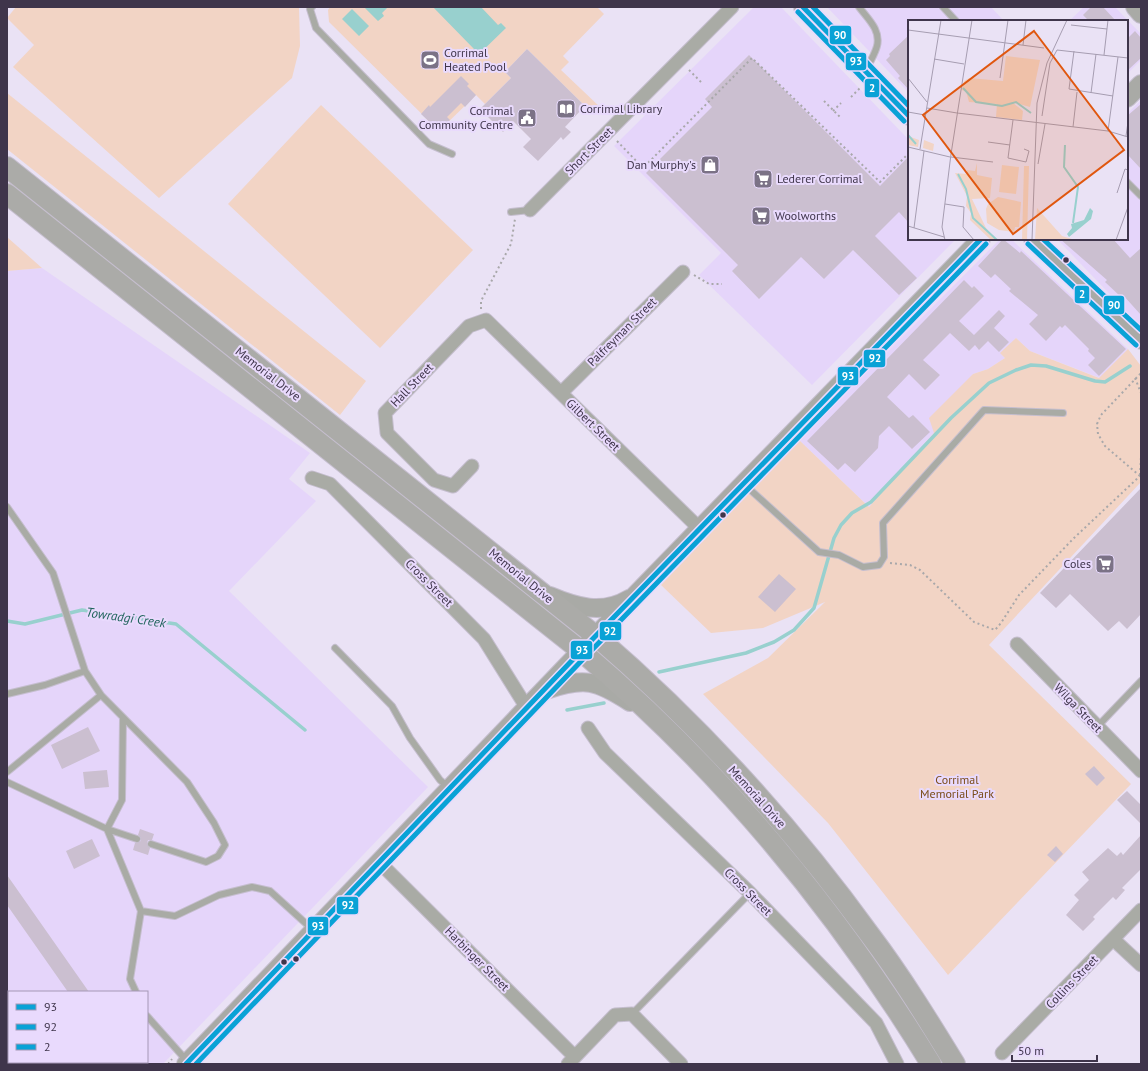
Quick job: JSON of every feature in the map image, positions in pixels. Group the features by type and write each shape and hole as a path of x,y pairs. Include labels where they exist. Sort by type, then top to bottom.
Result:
{"main road":[{"path":"803,7 864,80 908,115"},
{"path":"1128,97 1141,84"},
{"name":"Memorial Drive","path":"7,167 542,592 596,636 656,691 700,735 785,828 870,935 909,990 955,1064"},
{"name":"Memorial Drive","path":"7,194 581,651 654,718 735,801 818,901 858,952 893,1002 932,1064"},
{"path":"188,1064 313,930 581,651 980,240"},
{"path":"1034,240 1141,340"},
{"path":"542,592 569,604 597,608 616,606 638,594"},
{"path":"544,691 574,682 586,681 612,691 654,718"}],"street":[{"name":"Short Street","path":"530,210 732,7"},
{"name":"Palfreyman Street","path":"561,393 683,272"},
{"name":"Gilbert Street","path":"484,321 561,393 700,529"},
{"name":"Hall Street","path":"472,466 453,486 434,480 387,433 385,413 469,326 484,321"},
{"name":"Cross Street","path":"312,478 330,484 484,639 527,708"},
{"name":"Wilga Street","path":"1017,644 1140,769"},
{"name":"Cross Street","path":"588,728 605,753 750,893 876,1023 897,1064"},
{"name":"Harbinger Street","path":"379,862 571,1060"},
{"name":"Collins Street","path":"1002,1053 1141,910"},
{"path":"1113,940 1141,965"},
{"path":"571,1060 615,1015 632,1014 681,1064"}],"lane":[{"path":"312,7 310,9 316,28 430,144 452,154"},
{"path":"859,7 876,29 879,38 864,80"},
{"path":"943,7 955,20"},
{"path":"1128,183 1141,196"},
{"path":"514,212 530,210"},
{"path":"744,483 819,552 839,555 864,567 871,568 882,562 885,551 883,523 984,410 1063,413"},
{"path":"7,507 53,573 85,671 101,695 186,782 214,823 225,845 218,856 206,862 151,844"},
{"path":"335,648 392,706 410,738 440,780 450,789"},
{"path":"8,694 45,685 85,671"},
{"path":"1097,727 1141,681"},
{"path":"7,772 101,695"},
{"path":"123,718 122,800 108,829 141,911 130,979 136,991"},
{"path":"7,782 108,829 137,839"},
{"path":"141,911 175,916 219,896 252,887 270,891 313,930"},
{"path":"632,1014 750,893"},
{"path":"148,1017 188,1064"}],"path":[{"path":"617,141 643,168 752,58 880,182 908,154"},
{"path":"689,70 701,82"},
{"path":"851,97 864,80"},
{"path":"824,101 840,117"},
{"path":"833,111 841,104"},
{"path":"484,321 481,301 511,244 514,212"},
{"path":"683,272 696,275 709,284 722,284"},
{"path":"1140,475 1105,446 1098,434 1097,424 1101,415 1141,373"},
{"path":"1135,378 1141,393"},
{"path":"882,562 910,565 920,570 974,622 994,630 1001,623 1019,595 1074,538 1140,475 1141,456"}],"shaded area":[{"path":"364,7 388,7 382,13 384,16 378,21"},
{"path":"433,7 481,7 498,25 501,23 506,28 476,57 471,52 474,49"},
{"path":"754,7 781,7 908,139 908,240 955,240 812,385 699,275 721,253 614,146"},
{"path":"827,7 991,7 1003,20 908,20 908,92"},
{"path":"1084,7 1115,7 1128,20 1070,20"},
{"path":"352,9 369,26 359,36 342,19"},
{"path":"1128,20 1141,34 1141,60 1128,73"},
{"path":"1141,100 1141,327 1058,240 1128,240 1128,113"},
{"path":"999,240 1012,240 1128,349 1100,378 1030,351 1016,338 1001,354 1005,358 988,369 973,374 934,433 869,507 799,440"},
{"path":"42,268 310,453 289,479 316,501 229,591 428,787 163,1064 7,1064 7,271"}],"green space":[{"path":"16,7 299,7 300,46 292,78 159,198 13,67 34,45 7,18"},
{"name":"Corrimal Heated Pool","path":"330,7 597,7 604,14 563,56 569,62 561,70 601,108 585,106 527,49 505,72 511,78 485,104 476,95 439,131 329,22 328,10"},
{"path":"7,93 366,381 340,415 7,149"},
{"path":"321,105 473,250 380,348 228,204"},
{"path":"7,237 42,268 7,271"},
{"name":"Corrimal Memorial Park","path":"1016,338 1030,351 1099,378 1128,349 1141,366 1141,482 989,645 1131,784 948,975 828,823 703,694 768,658 825,602 763,628 711,633 661,585 799,440 869,507 934,433 929,418 973,374 988,369 1005,358 1000,353"}],"building":[{"path":"1091,7 1103,7 1115,20 1088,20 1083,15"},
{"path":"1135,31 1141,38 1141,58 1128,70 1128,38"},
{"path":"908,36 908,89 898,78 900,76 886,60 890,56 889,54"},
{"path":"527,49 585,106 565,127 571,132 563,140 561,137 538,161 523,147 531,139 513,121 503,132 480,109 511,78 505,72"},
{"name":"Lederer Corrimal","path":"749,55 880,186 908,157 908,222 899,212 875,236 917,278 899,295 853,250 824,279 801,257 759,299 732,271 738,265 646,173 712,107 705,99"},
{"path":"461,76 469,84 467,86 476,95 465,107 461,103 447,117 450,120 439,131 421,114"},
{"path":"1141,104 1141,169 1128,155 1128,115"},
{"path":"1002,240 1004,240 1020,253 1021,251 1126,349 1099,376 1088,365 1095,358 1088,351 1089,349 1065,325 1062,328 1060,326 1046,341 1029,324 1038,315 1009,291 1011,289 995,274 991,278 978,266"},
{"path":"1061,240 1114,240 1130,258 1141,248 1141,315 1123,295 1121,297 1105,282 1107,280"},
{"path":"964,280 972,288 974,286 984,296 959,321 974,335 999,310 1005,316 994,328 1009,342 999,352 988,341 979,350 975,345 969,351 950,333 923,360 940,375 925,390 909,374 887,397 909,418 913,415 930,432 912,449 889,426 879,436 878,448 855,472 845,463 838,470 807,441"},
{"name":"Coles","path":"1141,488 1141,614 1127,629 1119,621 1108,631 1070,594 1056,608 1040,593"},
{"path":"779,574 796,589 775,612 758,597"},
{"path":"88,727 100,751 62,769 51,745"},
{"path":"1094,766 1105,778 1097,786 1085,774"},
{"path":"107,770 109,787 85,789 83,772"},
{"path":"1127,791 1141,805 1141,824 1117,800"},
{"path":"140,829 154,834 152,840 148,840 147,843 150,848 148,855 133,850 135,843 141,841 141,838 138,835"},
{"path":"1141,835 1141,869 1122,888 1125,890 1116,900 1113,897 1093,917 1095,919 1083,931 1066,915 1079,900 1074,895 1089,880 1082,872 1108,848 1117,856 1121,852 1123,855"},
{"path":"92,839 100,856 74,869 66,851"},
{"path":"1056,846 1063,854 1055,862 1047,855"},
{"path":"7,875 88,991 67,991 7,905"}],"waterway":[{"path":"659,672 746,653 774,642 794,630 814,608 834,538 841,525 852,513 871,502 951,418 989,383 1016,370 1031,365 1046,366 1095,381 1105,382 1130,366"},
{"name":"Towradgi Creek","path":"7,621 25,624 82,610 176,624 305,730"},
{"path":"567,710 604,703"}],"transit line":[{"name":"93","path":"803,7 908,115"},
{"name":"90","path":"813,7 908,105"},
{"name":"2","path":"798,12 904,121"},
{"name":"93","path":"186,1064 581,651 980,240"},
{"name":"90","path":"1044,240 1141,330"},
{"name":"92","path":"196,1064 586,656 986,244"},
{"name":"2","path":"1028,244 1136,345"}],"place":[{"name":"Corrimal Heated Pool","path":"430,60"},
{"name":"Corrimal Library","path":"566,109"},
{"name":"Corrimal Community Centre","path":"527,118"},
{"name":"Dan Murphy's","path":"710,165"},
{"name":"Lederer Corrimal","path":"763,179"},
{"name":"Woolworths","path":"761,216"},
{"name":"Coles","path":"1105,564"}]}
